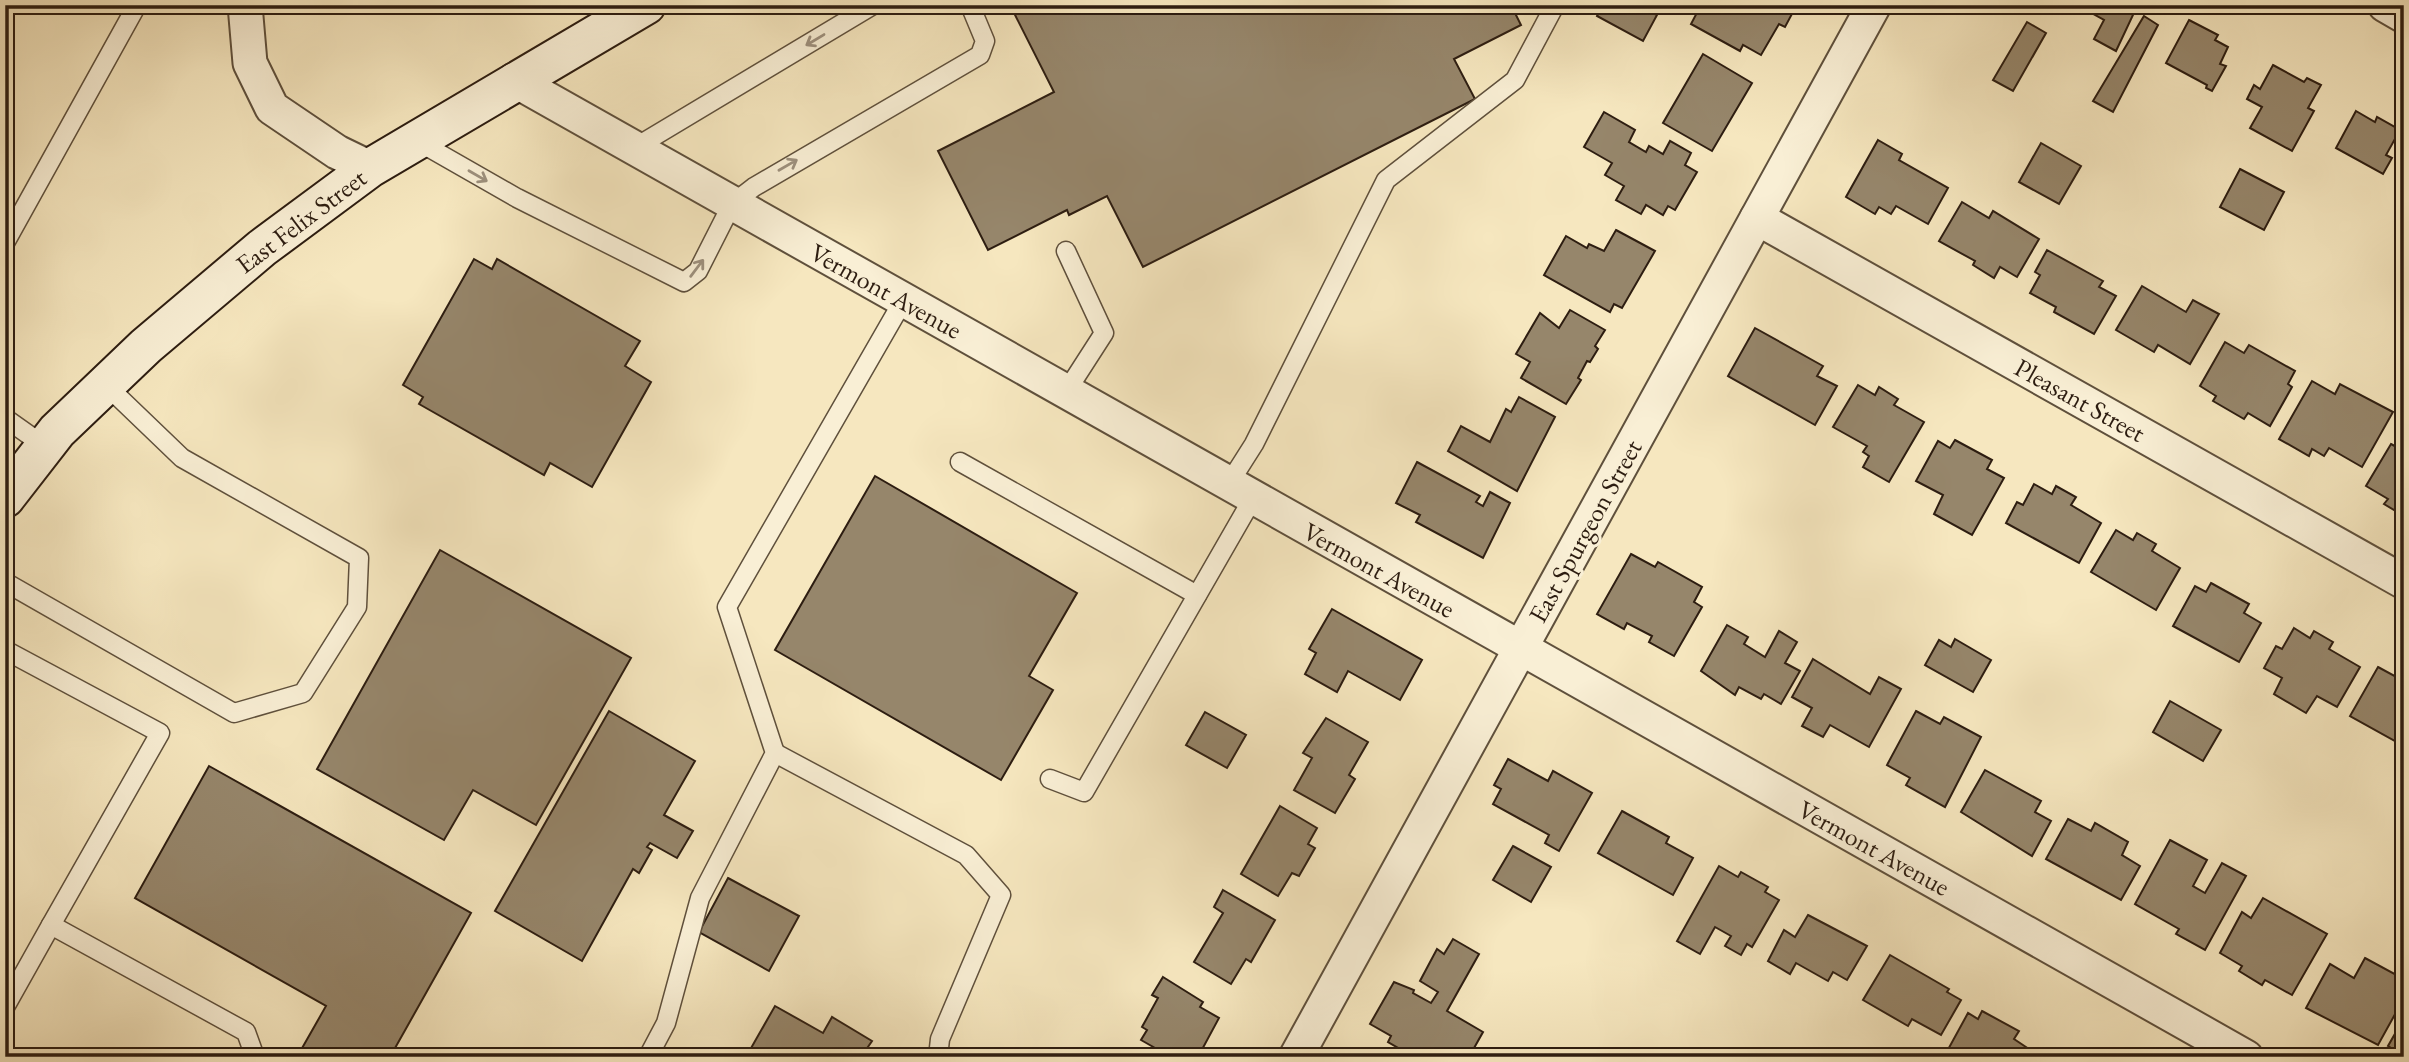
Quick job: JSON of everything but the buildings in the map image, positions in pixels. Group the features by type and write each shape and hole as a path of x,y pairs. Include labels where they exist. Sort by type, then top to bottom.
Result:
{"street":[{"path":"245,5 250,63 272,108 337,152 370,168"},
{"name":"East Felix Street","path":"5,498 46,447 146,346 262,248 370,168 419,142 514,80 646,5"},
{"name":"East Spurgeon Street","path":"1301,1055 1520,649 1874,5"},
{"path":"2385,5 2404,16"},
{"name":"Vermont Avenue","path":"514,80 2246,1057"},
{"name":"Pleasant Street","path":"1757,218 2404,582"}],"lane":[{"path":"5,243 138,5"},
{"path":"636,147 873,5"},
{"path":"419,142 517,198 684,282 698,271 733,204 780,169 979,55 985,41 970,5"},
{"path":"1050,779 1084,792 1197,595 1241,491 1254,444 1385,180 1515,80 1555,5"},
{"path":"1066,251 1104,333 1066,392"},
{"path":"903,301 727,607 775,753 966,855 1001,895 940,1039 938,1057"},
{"path":"5,582 234,713 303,693 357,607 359,558 182,458 106,385"},
{"path":"5,418 46,447"},
{"path":"960,462 1197,595"},
{"path":"5,650 160,733 5,1007"},
{"path":"648,1057 666,1023 700,898 775,753"},
{"path":"51,925 246,1032 255,1057"}]}
